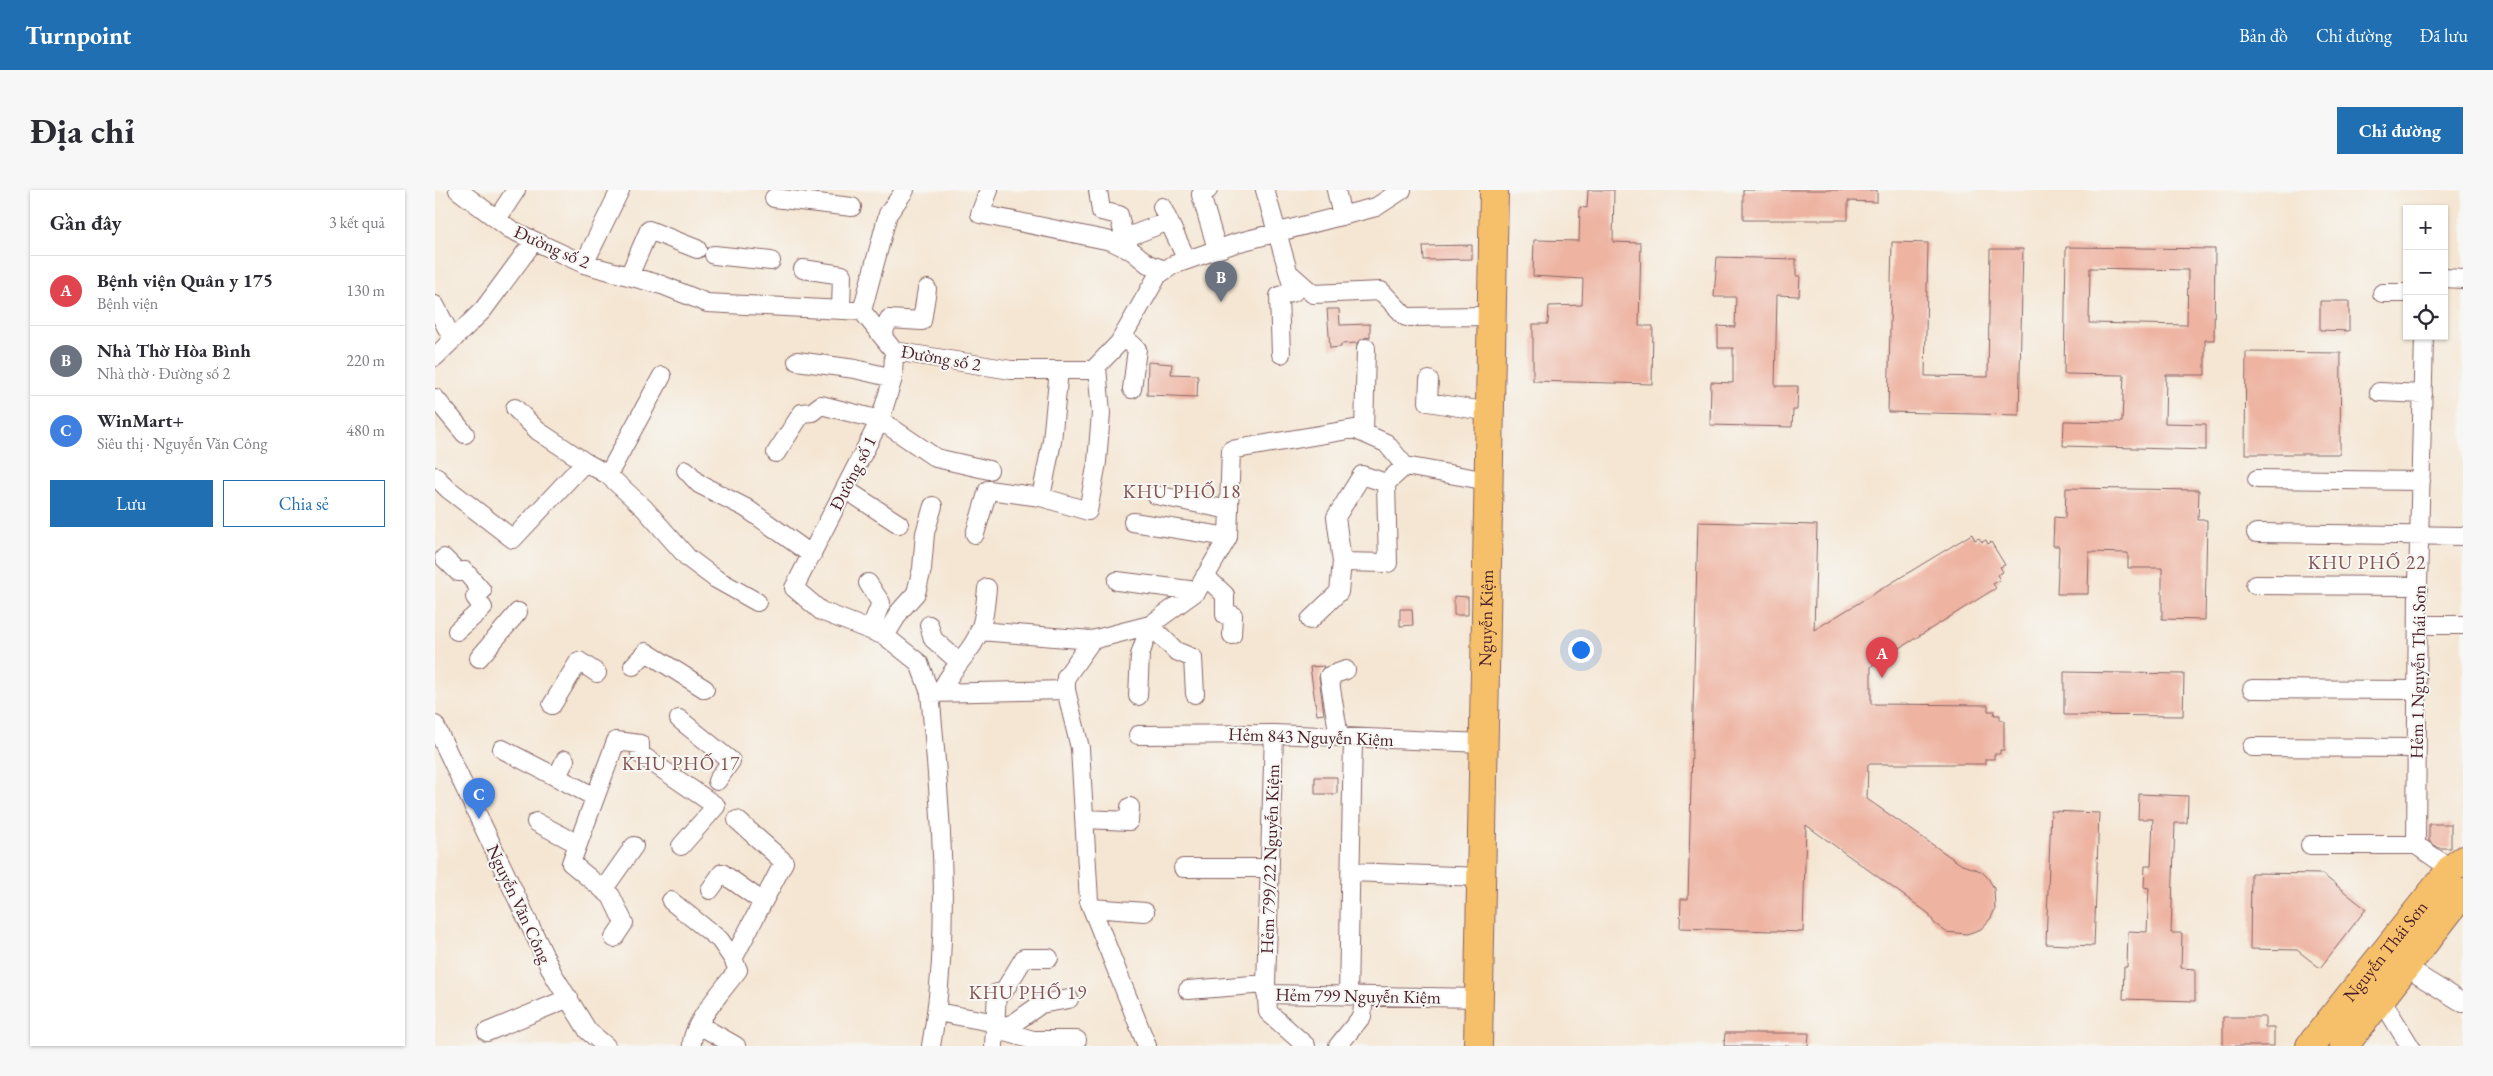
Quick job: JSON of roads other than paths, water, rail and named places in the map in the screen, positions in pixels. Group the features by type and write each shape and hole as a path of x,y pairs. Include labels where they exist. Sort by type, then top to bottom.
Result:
{"main road":[{"name":"Nguyễn Kiệm","path":"1478,1046 1494,190"},
{"name":"Nguyễn Thái Sơn","path":"2310,1046 2457,864"},
{"name":"Nguyễn Thái Sơn","path":"2344,1046 2463,893"}],"street":[{"name":"Đường số 2","path":"458,190 497,219 534,241 584,264 662,285 707,303 862,311 894,352 1011,370 1093,370 1097,367"},
{"path":"497,219 516,190"},
{"path":"584,264 619,190"},
{"path":"862,311 888,214 905,190"},
{"path":"989,190 981,214 1111,241 1126,243 1165,214 1187,260"},
{"path":"1098,190 1101,211 1119,214 1126,243 1148,264 1165,270"},
{"path":"1208,190 1201,195 1217,249"},
{"path":"1265,190 1294,292 1279,296 1281,354"},
{"path":"1336,190 1343,216"},
{"path":"975,534 988,490 1041,497 1088,512 1097,462 1101,413 1097,367 1123,336 1158,275 1187,260 1217,249 1376,207 1403,190"},
{"path":"774,198 852,207"},
{"path":"629,276 649,230 697,249"},
{"path":"435,357 483,310 534,241"},
{"path":"714,255 771,261"},
{"path":"803,269 842,275 841,309"},
{"path":"1289,273 1313,294 1381,292 1406,317 1491,316"},
{"path":"2448,278 2463,279"},
{"path":"882,336 889,319 922,322 927,289"},
{"path":"2382,293 2403,293"},
{"path":"435,305 453,340"},
{"path":"1123,336 1137,349 1132,389"},
{"name":"Hẻm 1 Nguyễn Thái Sơn","path":"2416,845 2419,536 2424,340"},
{"path":"1364,433 1366,348"},
{"name":"Đường số 1","path":"878,633 821,611 794,588 880,420 893,378 894,352"},
{"path":"797,362 855,369 893,378"},
{"path":"1041,497 1052,442 1059,370"},
{"path":"608,475 662,376"},
{"path":"1429,380 1428,402 1490,412"},
{"path":"2379,392 2423,394"},
{"path":"435,398 465,434"},
{"path":"776,453 802,413 812,412 821,405 880,420 936,458 989,470"},
{"path":"515,408 538,431 608,475 644,508 688,558 716,579 757,602"},
{"path":"979,632 1092,640 1150,624 1201,584 1228,537 1231,450 1354,429 1386,443 1405,466 1488,482"},
{"path":"435,476 448,489 513,539 585,462"},
{"path":"1342,562 1388,563 1386,483 1405,466"},
{"path":"686,470 699,484 746,508 812,554"},
{"path":"1310,620 1339,592 1342,562 1336,517 1362,475 1386,483"},
{"path":"2257,479 2421,481"},
{"path":"845,489 899,524"},
{"path":"1156,495 1229,510"},
{"path":"878,633 916,593 922,569 925,533 933,506"},
{"path":"1133,522 1228,537"},
{"path":"2256,533 2463,536"},
{"path":"444,558 458,572 465,572 482,591 475,597 483,608 457,631"},
{"path":"1117,581 1201,584 1225,595 1225,614 1233,614 1232,635"},
{"path":"868,583 881,604 878,633"},
{"path":"2255,584 2419,586"},
{"path":"935,693 974,643 983,620 987,588"},
{"path":"479,658 518,612"},
{"path":"1150,624 1176,651 1193,658 1195,694"},
{"path":"1138,696 1140,655 1150,624"},
{"path":"929,625 933,639 959,662"},
{"path":"2419,625 2463,625"},
{"path":"878,633 919,664 935,693 944,905 937,1012 931,1046"},
{"path":"1092,640 1066,677 1066,690 1080,748 1089,901 1147,1046"},
{"path":"633,666 646,652 705,689"},
{"path":"552,705 579,661 597,673"},
{"path":"1338,1046 1363,1016 1356,996 1346,737 1329,676 1346,670"},
{"path":"2252,689 2418,690"},
{"path":"935,693 1066,690"},
{"path":"679,719 731,761 717,781"},
{"name":"Nguyễn Văn Công","path":"435,725 553,974 588,1031 606,1046"},
{"name":"Hẻm 843 Nguyễn Kiệm","path":"1138,735 1273,734 1483,743"},
{"name":"Hẻm 799/22 Nguyễn Kiệm","path":"1273,734 1266,989 1268,1012 1306,1046"},
{"path":"615,938 624,923 611,896 571,863 617,741 640,744 640,754 716,806 681,846"},
{"path":"2252,747 2417,748"},
{"path":"502,749 595,797"},
{"path":"557,777 565,760"},
{"path":"1085,819 1129,821 1129,807"},
{"path":"733,959 784,862 737,820"},
{"path":"536,822 578,844"},
{"path":"2310,844 2416,845 2457,864"},
{"path":"603,890 634,846"},
{"path":"1183,868 1270,868"},
{"path":"1350,872 1481,876"},
{"path":"710,890 723,873 763,902"},
{"path":"671,901 720,940 738,970 699,1025 691,1039 692,1046"},
{"path":"1092,908 1145,912"},
{"path":"994,1037 997,993 1004,991 1024,958 1049,958"},
{"path":"2405,967 2463,1002"},
{"name":"Hẻm 799 Nguyễn Kiệm","path":"1188,990 1266,989 1356,996 1479,998"},
{"path":"487,1032 569,998"},
{"path":"994,1037 1041,1004 1069,999"},
{"path":"2381,999 2410,1046"},
{"path":"937,1012 991,1022 994,1037"},
{"path":"699,1025 736,1046"},
{"path":"994,1037 1033,1040 1077,1040"}],"place":[{"name":"Nhà Thờ Hòa Bình","path":"1221,302"},
{"name":"Bệnh viện Quân y 175","path":"1882,678"},
{"name":"WinMart+","path":"479,819"}],"district":[{"name":"KHU PHỐ 18","path":"1182,491"},
{"name":"KHU PHỐ 22","path":"2367,562"},
{"name":"KHU PHỐ 17","path":"681,763"},
{"name":"KHU PHỐ 19","path":"1028,992"}]}
